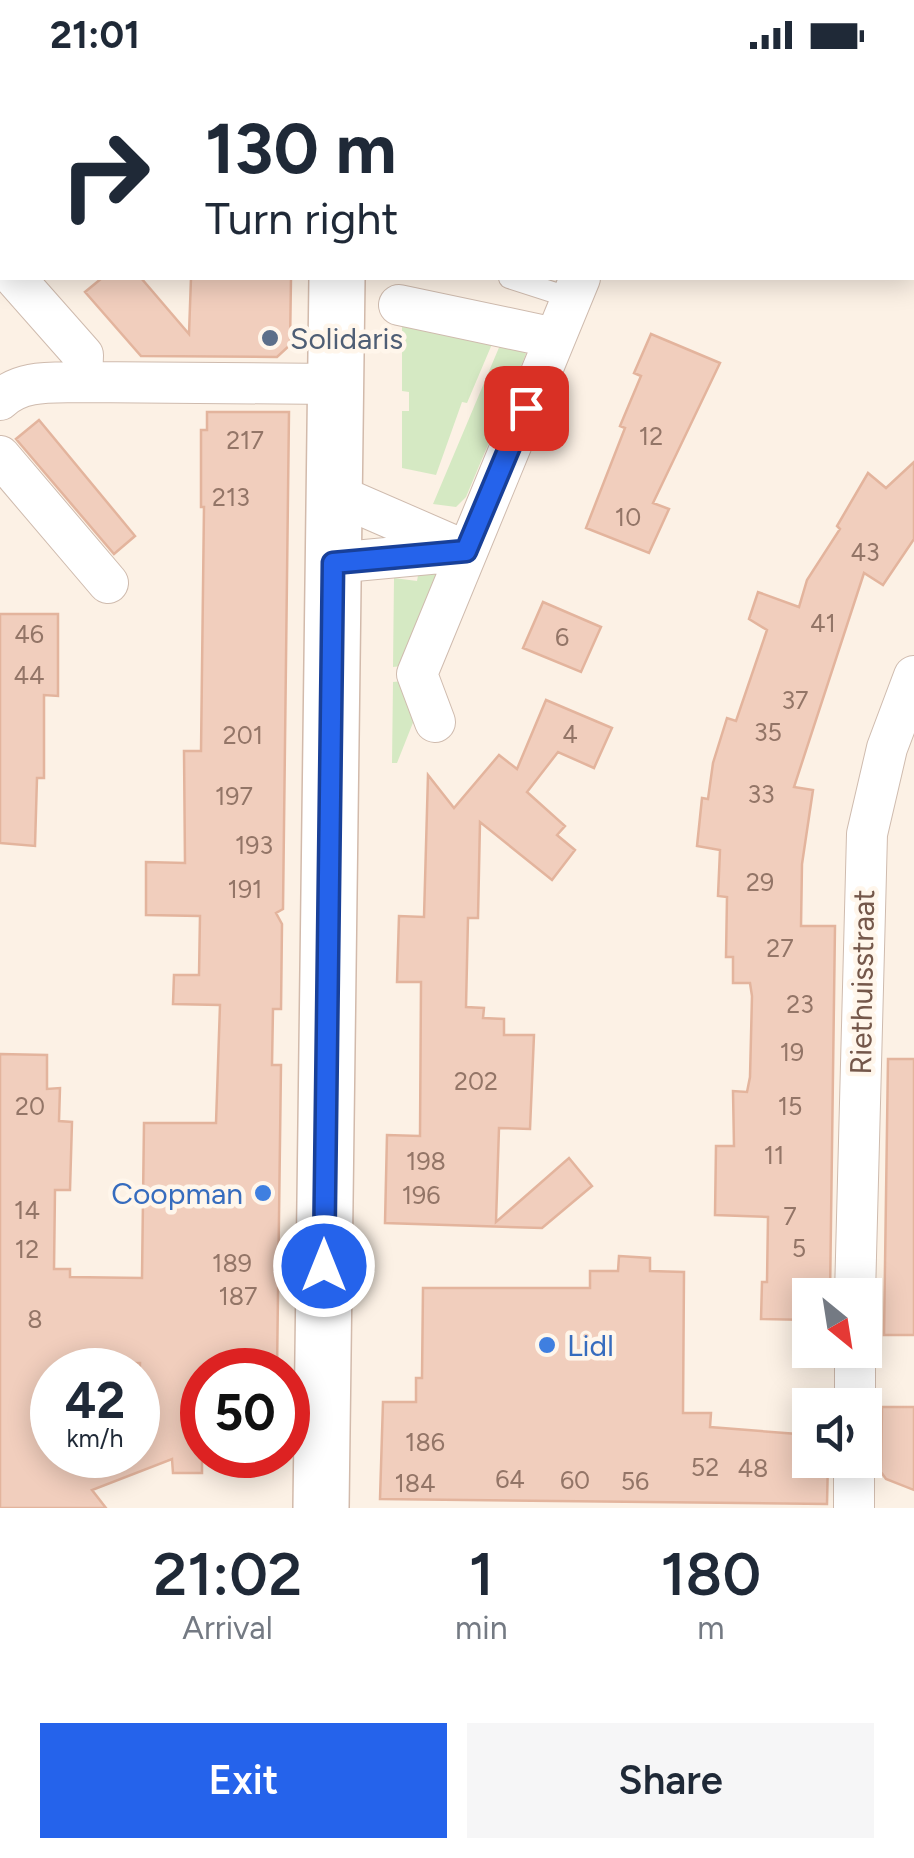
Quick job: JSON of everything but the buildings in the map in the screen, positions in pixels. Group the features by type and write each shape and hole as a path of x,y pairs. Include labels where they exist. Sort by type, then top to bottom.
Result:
{"main road":[{"path":"322,1508 337,280"}],"street":[{"path":"17,280 83,355 82,382"},
{"path":"435,722 417,674 576,288"},
{"path":"399,305 555,338"},
{"path":"0,400 10,391 34,383 335,384"},
{"path":"0,456 108,582"},
{"path":"335,494 466,551"},
{"path":"333,563 466,551"},
{"name":"Riethuisstraat","path":"855,1278 867,834 887,748 914,676"},
{"path":"854,1478 854,1508"}],"lane":[{"path":"522,280 576,288"}],"green space":[{"path":"402,319 495,337 467,403 462,402 436,475 402,468 402,411 409,411 409,392 402,391"},
{"path":"503,338 521,342 526,354 466,497 456,507 433,504"},
{"path":"419,570 439,574 410,665 393,667 394,578 417,581"},
{"path":"403,681 418,710 397,763 392,763 393,682"}],"place":[{"name":"Solidaris","path":"270,338"},
{"name":"Coopman","path":"263,1193"},
{"name":"Lidl","path":"547,1345"}],"route":[{"path":"324,1266 333,563 466,551 526,408"}]}
